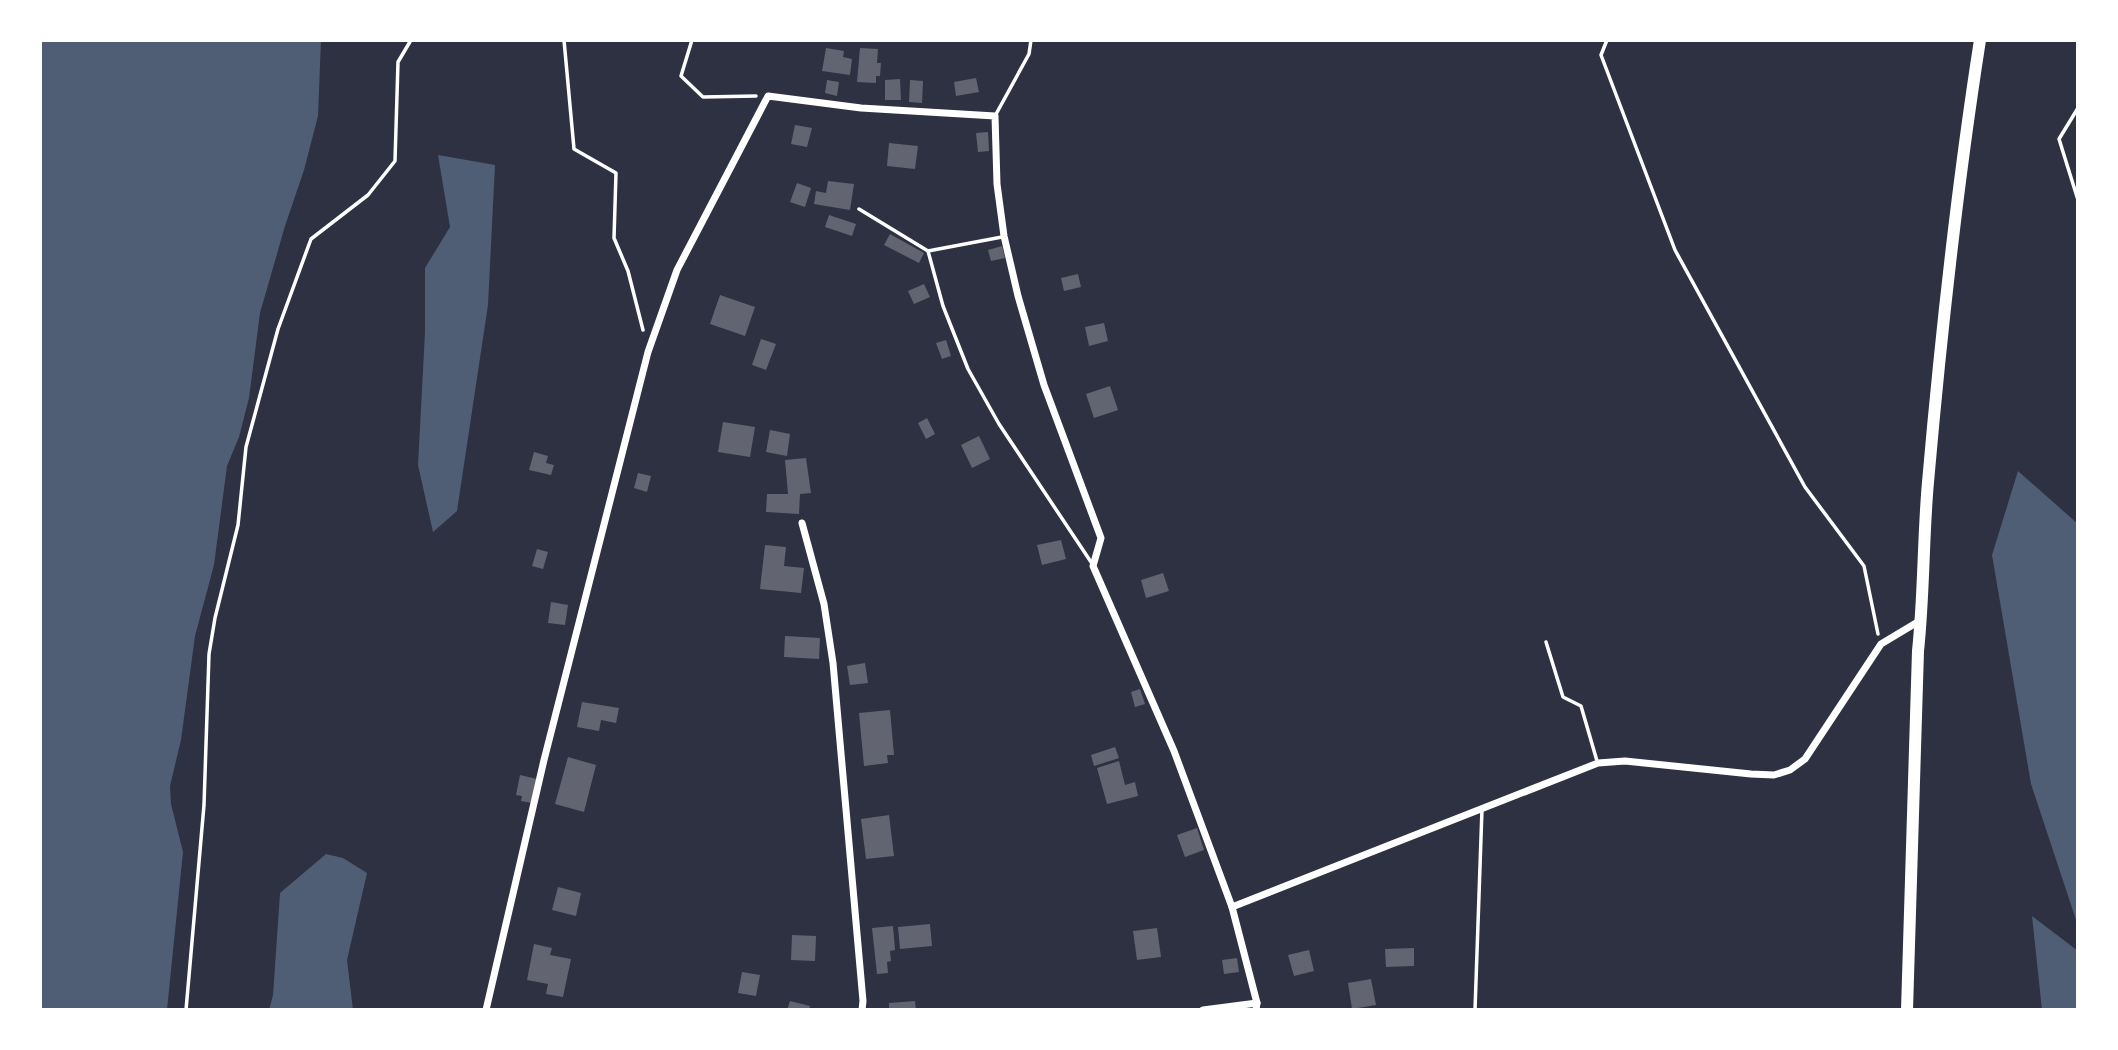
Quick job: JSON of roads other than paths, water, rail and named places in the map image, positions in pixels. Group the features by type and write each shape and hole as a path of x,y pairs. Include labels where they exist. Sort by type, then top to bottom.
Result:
{"main road":[{"path":"1907,1010 1918,651 1922,620 1928,484 1949,269 1980,40"}],"street":[{"path":"486,1010 541,774 648,352 677,270 768,96 861,108 995,116 997,184 1004,236 1044,385 1101,538 1094,566 1174,751 1232,907 1256,1006 1203,1010"},
{"path":"802,523 824,604 833,663 862,1010"},
{"path":"1232,907 1598,763 1625,761 1774,775 1790,770 1805,759 1881,644 1922,620"}],"lane":[{"path":"995,116 1029,54 1031,40"},
{"path":"859,209 929,251 1004,236"},
{"path":"929,251 943,306 968,369 999,424 1094,566"},
{"path":"1546,642 1563,697 1581,706 1598,763"},
{"path":"1475,1010 1482,809"}],"water":[{"path":"40,40 321,40 318,116 260,313 249,398 239,437 227,466 214,565 195,636 181,740 170,786 171,804 183,852 167,1010 40,1010"},
{"path":"438,155 495,165 488,305 457,511 433,532 418,465 425,332 425,268 450,227"},
{"path":"2018,471 2078,524 2078,926 2031,784 1992,555"},
{"path":"326,854 343,858 367,873 347,960 353,1010 269,1010 273,995 280,893"},
{"path":"2032,916 2078,951 2078,1010 2042,1010"}]}
